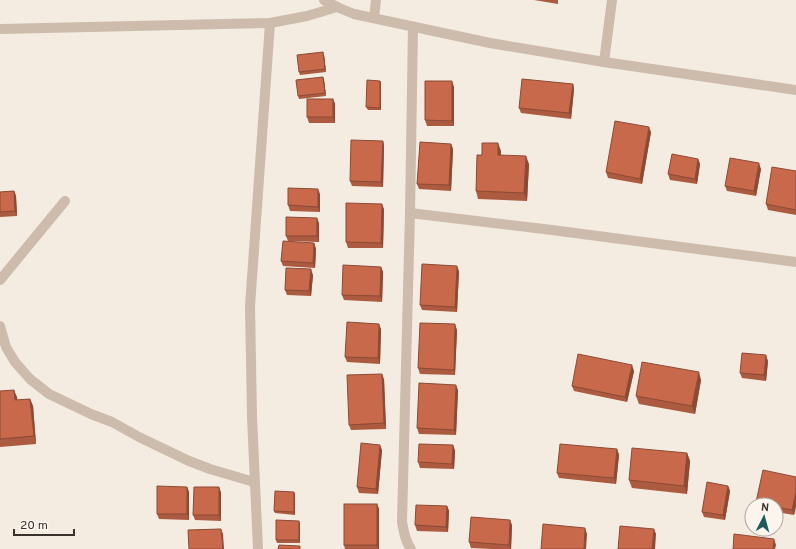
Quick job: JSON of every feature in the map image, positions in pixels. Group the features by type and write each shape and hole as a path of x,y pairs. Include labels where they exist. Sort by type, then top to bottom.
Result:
{"street":[{"path":"324,0 354,14 490,43 604,62 796,90"},
{"path":"374,18 376,0"},
{"path":"604,62 612,0"},
{"path":"0,29 270,23 307,16 337,7"},
{"path":"258,549 254,482 250,306 270,23"},
{"path":"411,549 405,537 402,522 413,27"},
{"path":"0,280 65,201"},
{"path":"410,214 552,230 796,262"},
{"path":"0,326 6,347 15,362 30,379 49,394 91,414 112,422 189,461 254,482"}],"building":[{"path":"323,52 325,69 299,72 297,55"},
{"path":"323,77 325,93 298,96 296,80"},
{"path":"522,79 573,84 569,113 519,108"},
{"path":"367,80 380,81 380,108 366,107"},
{"path":"425,81 452,81 452,121 425,120"},
{"path":"307,99 333,99 333,117 307,117"},
{"path":"615,121 649,127 640,179 606,172"},
{"path":"351,140 383,141 381,182 350,181"},
{"path":"420,142 451,144 449,185 417,184"},
{"path":"482,143 498,143 498,155 526,156 524,193 476,191 477,155 482,155"},
{"path":"672,154 698,159 695,179 668,174"},
{"path":"730,158 759,163 754,191 725,186"},
{"path":"772,167 796,171 796,210 766,204"},
{"path":"288,188 318,189 318,207 288,205"},
{"path":"14,191 15,211 0,212 0,192"},
{"path":"346,203 382,204 381,243 346,242"},
{"path":"286,217 317,218 317,236 286,236"},
{"path":"283,241 314,243 313,263 281,261"},
{"path":"422,264 457,266 455,307 420,305"},
{"path":"343,265 381,267 380,296 342,295"},
{"path":"286,268 311,269 309,291 285,290"},
{"path":"347,322 379,324 378,358 345,357"},
{"path":"420,323 455,324 454,370 418,368"},
{"path":"742,353 766,355 764,375 740,373"},
{"path":"578,354 632,365 625,397 572,386"},
{"path":"642,362 699,372 692,406 636,396"},
{"path":"382,374 384,423 349,425 347,375"},
{"path":"419,383 456,385 454,430 417,428"},
{"path":"14,390 15,400 30,399 34,436 0,439 0,391"},
{"path":"361,443 380,445 376,489 357,487"},
{"path":"419,444 453,445 452,464 418,462"},
{"path":"560,444 617,449 614,478 557,473"},
{"path":"632,448 687,453 684,486 629,480"},
{"path":"763,470 796,477 796,492 792,510 784,508 784,497 757,497"},
{"path":"707,482 728,486 723,515 702,512"},
{"path":"157,486 187,487 187,514 157,514"},
{"path":"194,487 219,487 219,515 193,515"},
{"path":"275,491 294,492 294,512 274,511"},
{"path":"344,504 377,504 377,545 344,545"},
{"path":"416,505 447,506 446,527 415,525"},
{"path":"471,517 510,520 509,545 469,542"},
{"path":"276,520 299,521 299,540 276,540"},
{"path":"543,524 585,528 584,549 541,549"},
{"path":"620,526 654,529 652,549 618,549"},
{"path":"221,529 223,549 189,549 188,530"},
{"path":"734,534 744,535 744,537 774,539 773,549 733,549"},
{"path":"279,545 300,546 300,549 278,549"}]}
